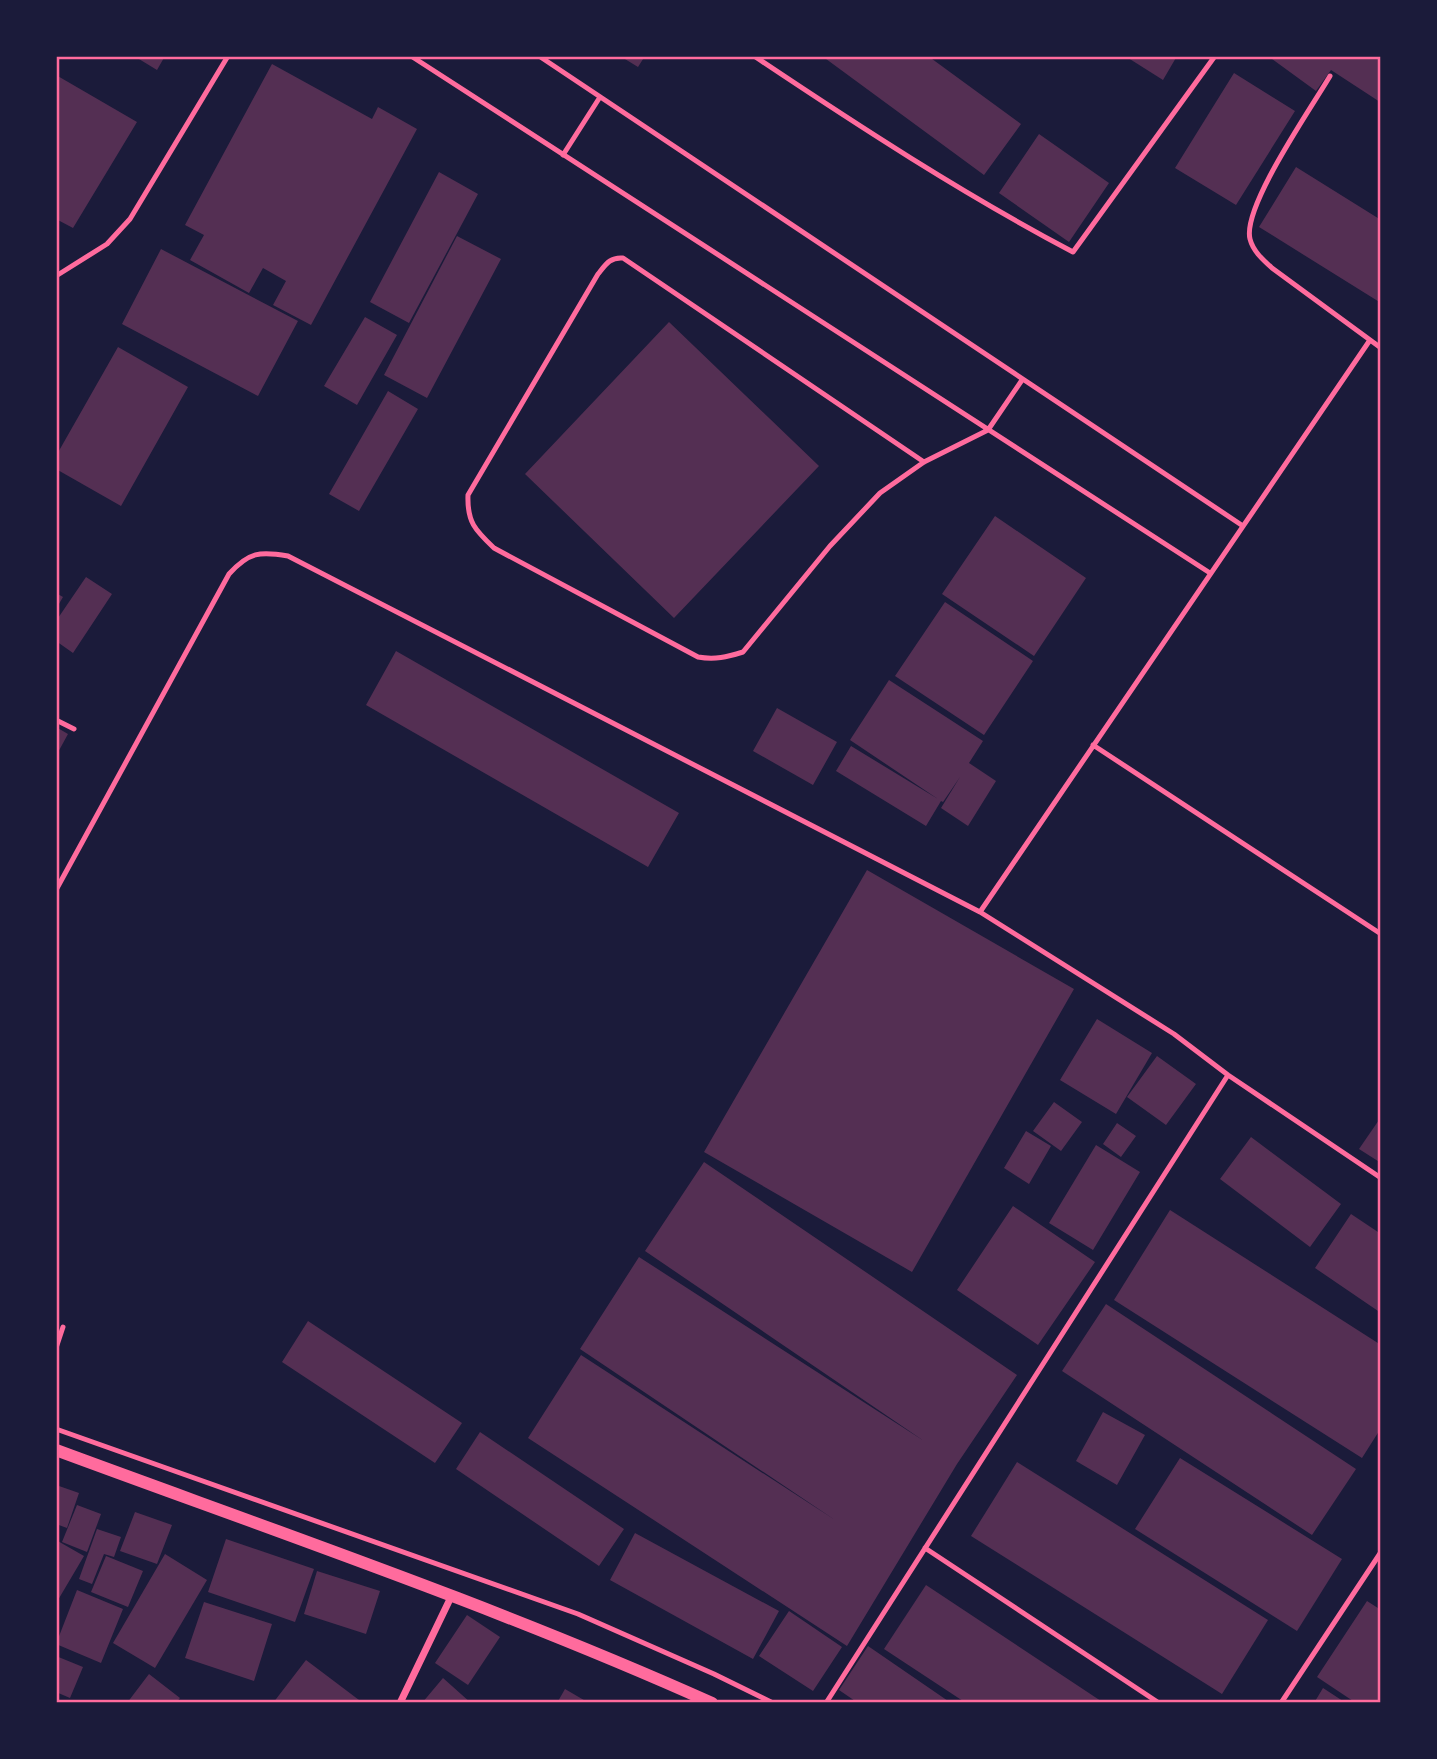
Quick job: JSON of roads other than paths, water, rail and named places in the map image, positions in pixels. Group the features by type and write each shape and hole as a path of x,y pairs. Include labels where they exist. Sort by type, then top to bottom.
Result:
{"street":[{"path":"56,1450 611,1658 712,1703"},
{"path":"400,1703 451,1597"}],"lane":[{"path":"56,275 107,244 130,219 228,56"},
{"path":"411,56 1210,573"},
{"path":"538,56 1243,526"},
{"path":"754,56 822,102 1011,219 1073,252 1215,56"},
{"path":"1330,76 1259,196 1248,225 1250,240 1257,253 1272,268 1381,348"},
{"path":"564,155 600,97"},
{"path":"924,462 623,258 617,258 609,261 598,274 468,495 468,508 476,531 494,548 698,657 719,659 743,652 830,546 880,493 924,462 988,430 1022,380"},
{"path":"980,912 1370,340"},
{"path":"56,890 229,574 245,559 254,555 268,552 288,556 980,912 1174,1034 1228,1075 1381,1178"},
{"path":"56,720 74,730"},
{"path":"1093,745 1381,934"},
{"path":"826,1703 1228,1075"},
{"path":"56,1348 63,1327"},
{"path":"56,1429 578,1614 773,1703"},
{"path":"925,1548 1159,1703"},
{"path":"1281,1703 1381,1552"}]}
